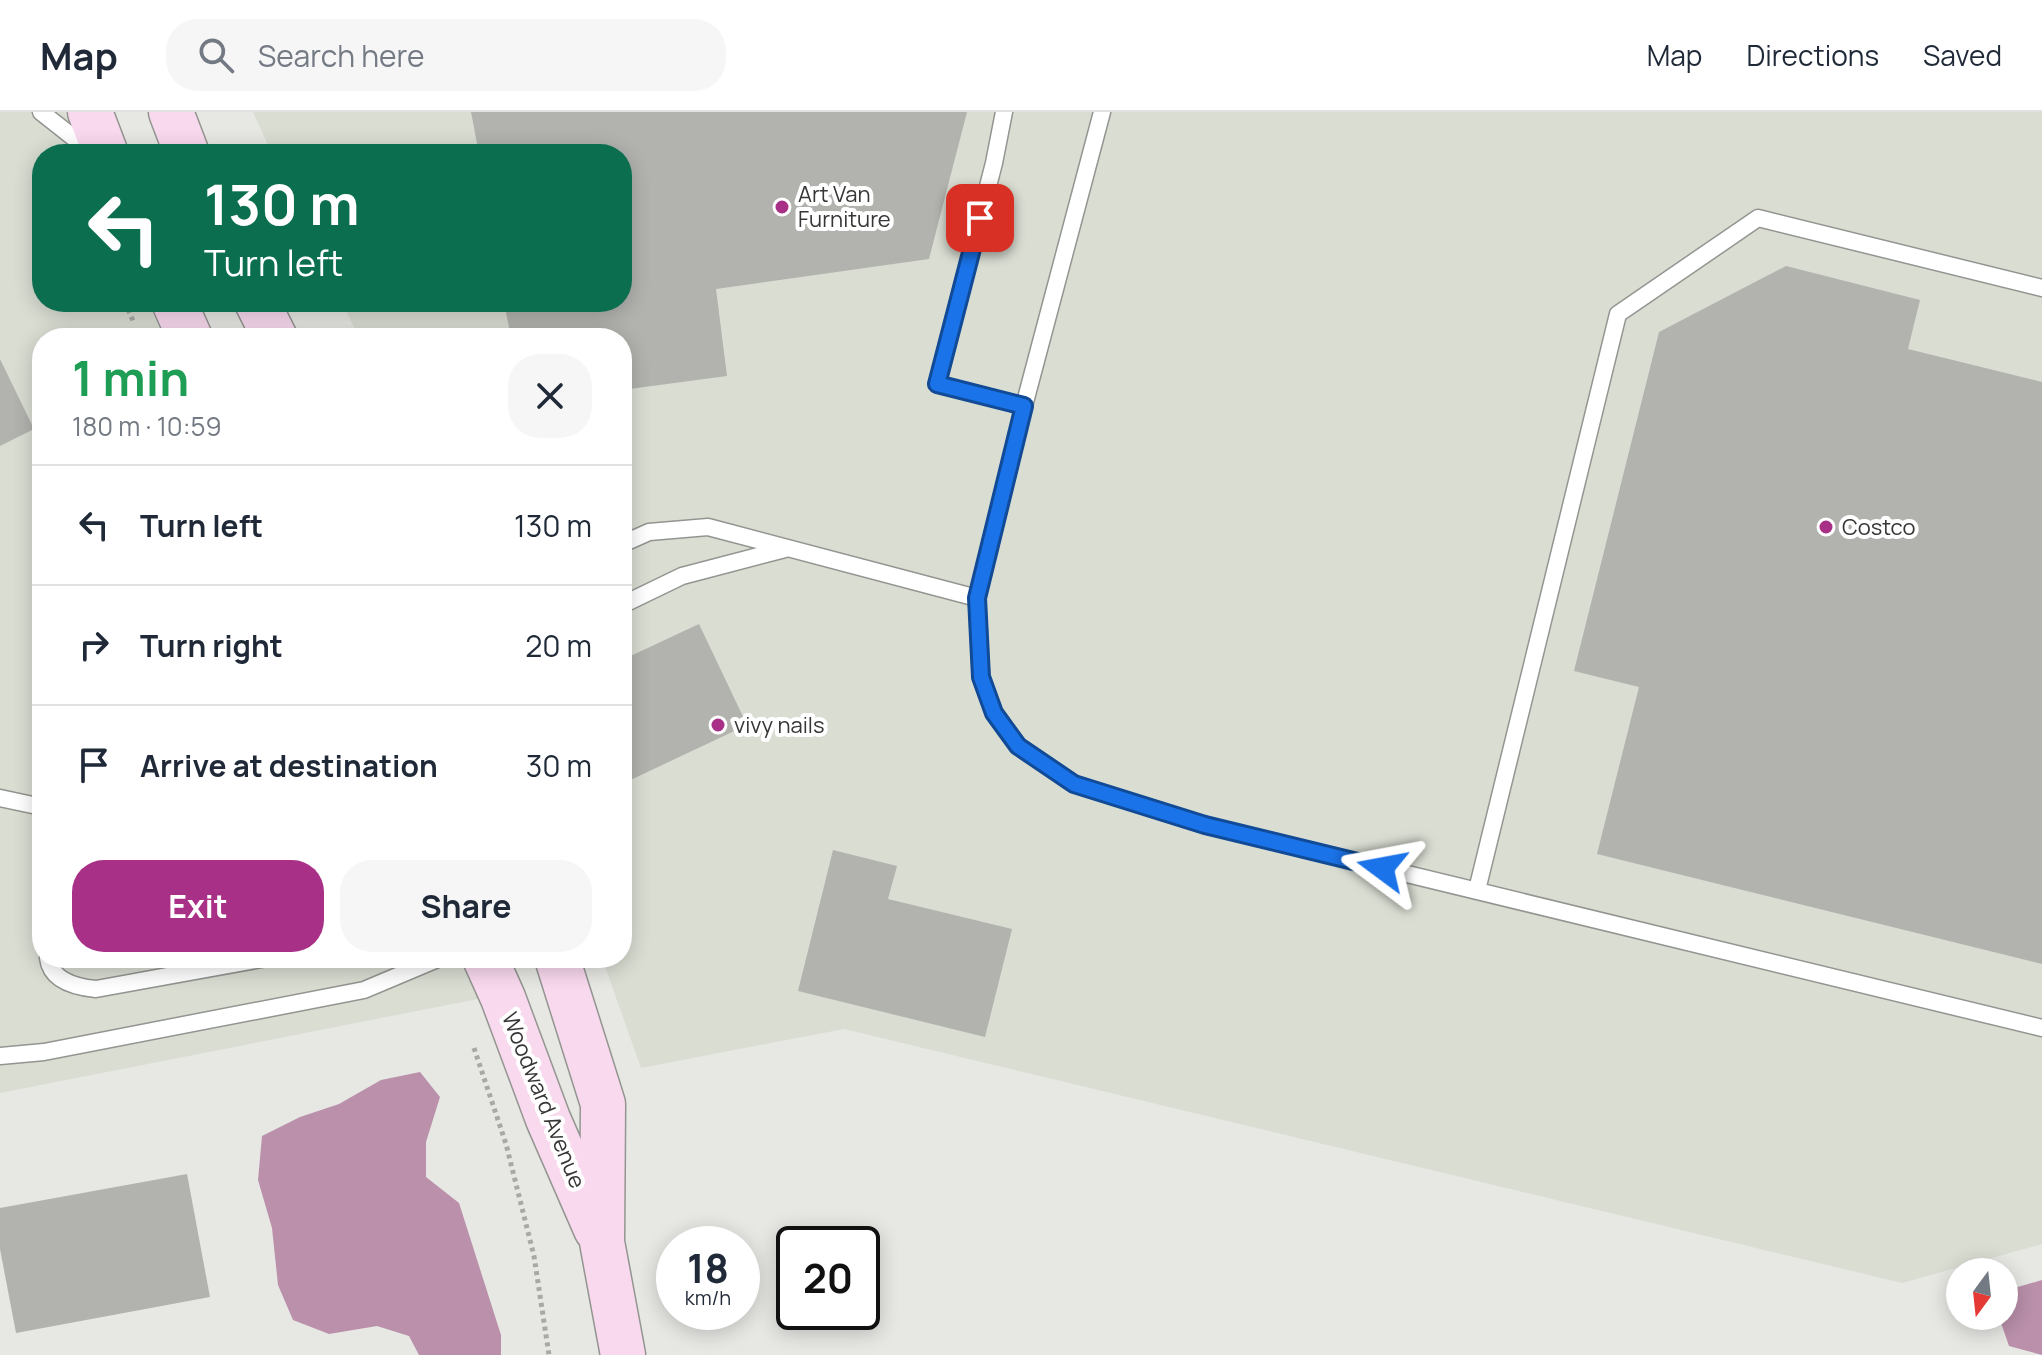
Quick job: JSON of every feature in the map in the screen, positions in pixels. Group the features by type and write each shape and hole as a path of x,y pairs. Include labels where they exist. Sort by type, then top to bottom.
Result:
{"main road":[{"path":"90,112 102,144"},
{"path":"171,112 183,144"},
{"name":"Woodward Avenue","path":"490,968 548,1119 602,1242"},
{"name":"Woodward Avenue","path":"560,968 603,1104 602,1242 623,1355"}],"lane":[{"path":"41,112 81,144"},
{"path":"1004,112 994,163 937,384 1024,406"},
{"path":"1102,112 977,598 981,677 994,713 1018,746 1074,784 1205,825 2042,1028"},
{"path":"1477,890 1618,314 1758,218 2042,288"},
{"path":"632,540 649,532 708,527 977,598"},
{"path":"632,600 682,576 791,548"},
{"path":"0,798 32,804"},
{"path":"50,968 61,980 78,987 96,989 212,968"},
{"path":"0,1056 44,1052 364,990 416,968"}],"path":[{"path":"469,1035 506,1144 534,1256 549,1355"}],"shaded area":[{"path":"0,112 65,112 78,144 32,144 32,312 152,312 159,328 32,328 32,968 468,968 483,998 0,1093"},
{"path":"253,112 2042,112 2042,1244 1992,1258 1946,1258 1946,1271 1902,1283 844,1029 641,1068 606,968 632,968 632,328 354,328 347,312 632,312 632,144 267,144"},
{"path":"420,1072 440,1097 426,1142 426,1177 459,1203 501,1335 501,1355 419,1355 409,1336 377,1326 329,1334 293,1320 278,1285 272,1228 258,1180 262,1136 300,1117 339,1104 381,1080"},
{"path":"2042,1280 2042,1355 2009,1346 2003,1330 2018,1330 2018,1287"}],"building":[{"name":"Art Van Furniture","path":"471,112 967,112 929,259 716,289 727,376 632,389 632,328 509,328 506,312 632,312 632,144 477,144"},
{"name":"Costco","path":"1786,266 1920,300 1908,349 2042,382 2042,964 1597,854 1639,687 1574,671 1659,332"},
{"path":"0,359 32,430 0,446"},
{"path":"699,624 747,725 632,779 632,655"},
{"path":"833,850 897,866 888,899 1012,929 985,1037 798,991"},
{"path":"187,1174 210,1297 16,1333 0,1249 0,1208"}],"place":[{"name":"Art Van Furniture","path":"782,207"},
{"name":"Costco","path":"1826,527"},
{"name":"vivy nails","path":"718,725"}],"route":[{"path":"980,218 937,384 1024,406 977,598 981,677 994,713 1018,746 1074,784 1205,825 1382,868"}]}
